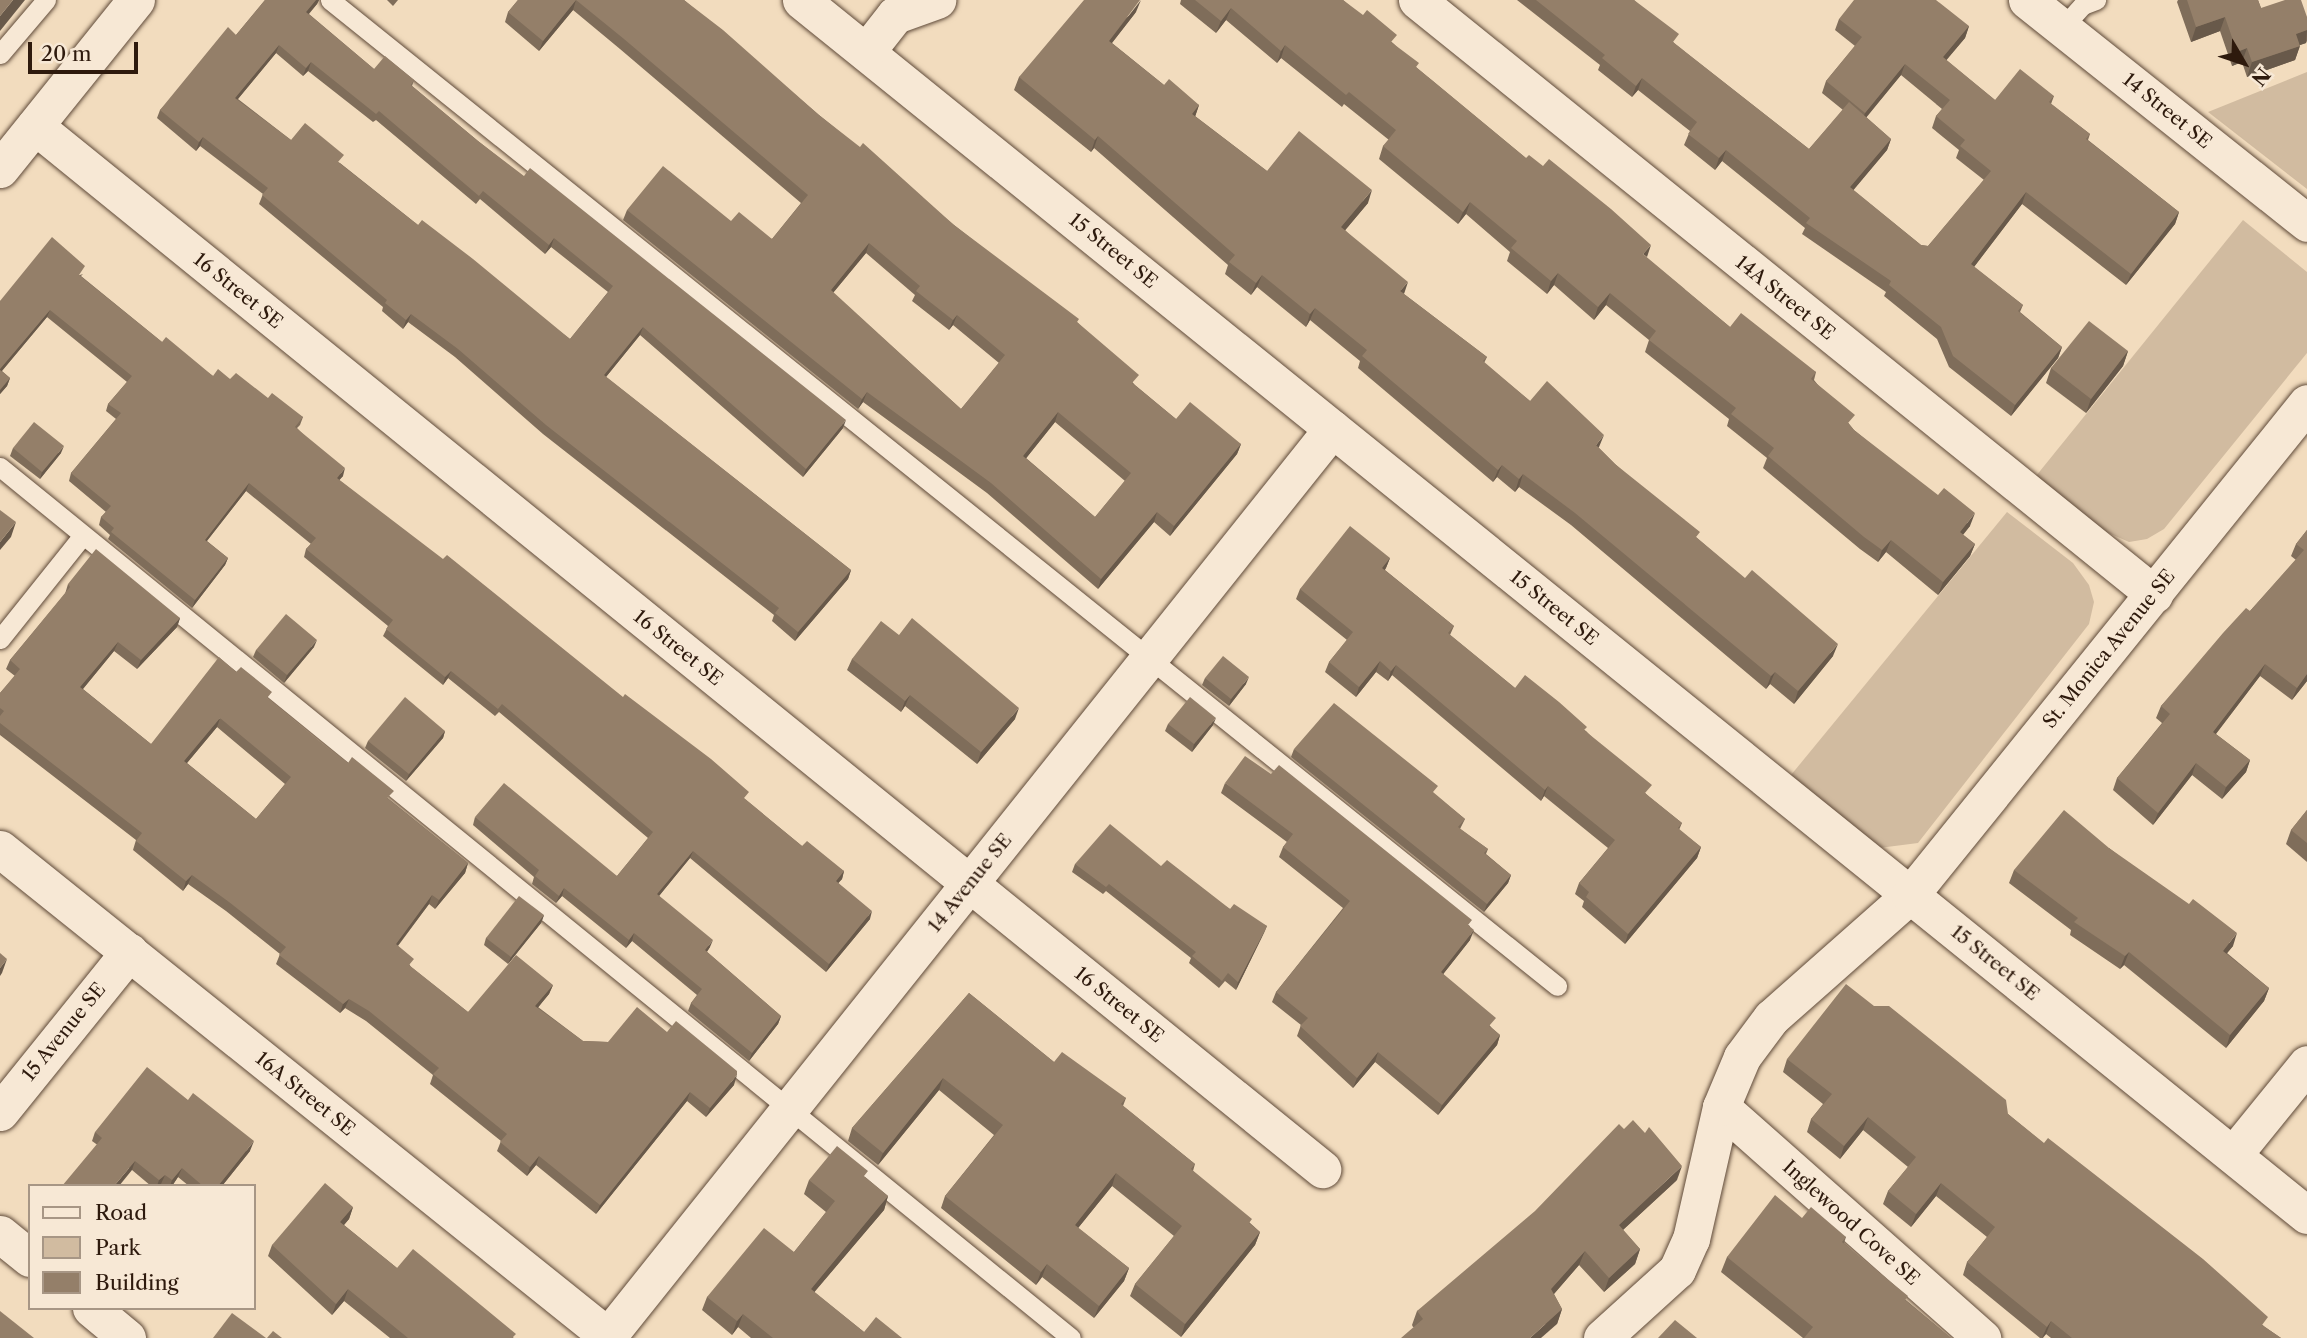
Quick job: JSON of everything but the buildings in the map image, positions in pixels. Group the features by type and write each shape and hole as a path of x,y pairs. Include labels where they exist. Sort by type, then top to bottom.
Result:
{"street":[{"path":"2,156 35,126 136,0"},
{"name":"15 Street SE","path":"801,0 2307,1215"},
{"path":"866,52 895,15 937,0"},
{"name":"14A Street SE","path":"1417,0 2154,594"},
{"name":"14 Street SE","path":"2027,0 2307,223"},
{"name":"16 Street SE","path":"35,126 1322,1169"},
{"name":"St. Monica Avenue SE","path":"1910,895 2307,403"},
{"name":"14 Avenue SE","path":"609,1337 1332,429"},
{"name":"16A Street SE","path":"0,849 609,1337"},
{"path":"1602,1338 1677,1270 1691,1239 1721,1107 1742,1057 1771,1018 1910,895"},
{"name":"15 Avenue SE","path":"0,1112 129,952"},
{"path":"2233,1155 2307,1063"},
{"name":"Inglewood Cove SE","path":"1721,1107 1982,1338"},
{"path":"0,1234 28,1256"},
{"path":"93,1310 127,1338"}],"lane":[{"path":"0,54 46,0"},
{"path":"330,0 1147,660 1557,986"},
{"path":"2062,28 2083,5 2096,0"},
{"path":"0,467 1071,1338"},
{"path":"0,639 83,535"}],"green space":[{"path":"2307,72 2307,189 2208,112"},
{"path":"2243,220 2307,272 2307,353 2164,529 2147,539 2129,542 2104,531 2036,476"},
{"path":"2007,512 2073,563 2089,585 2094,602 2089,624 1918,843 1879,848 1791,775"}]}
